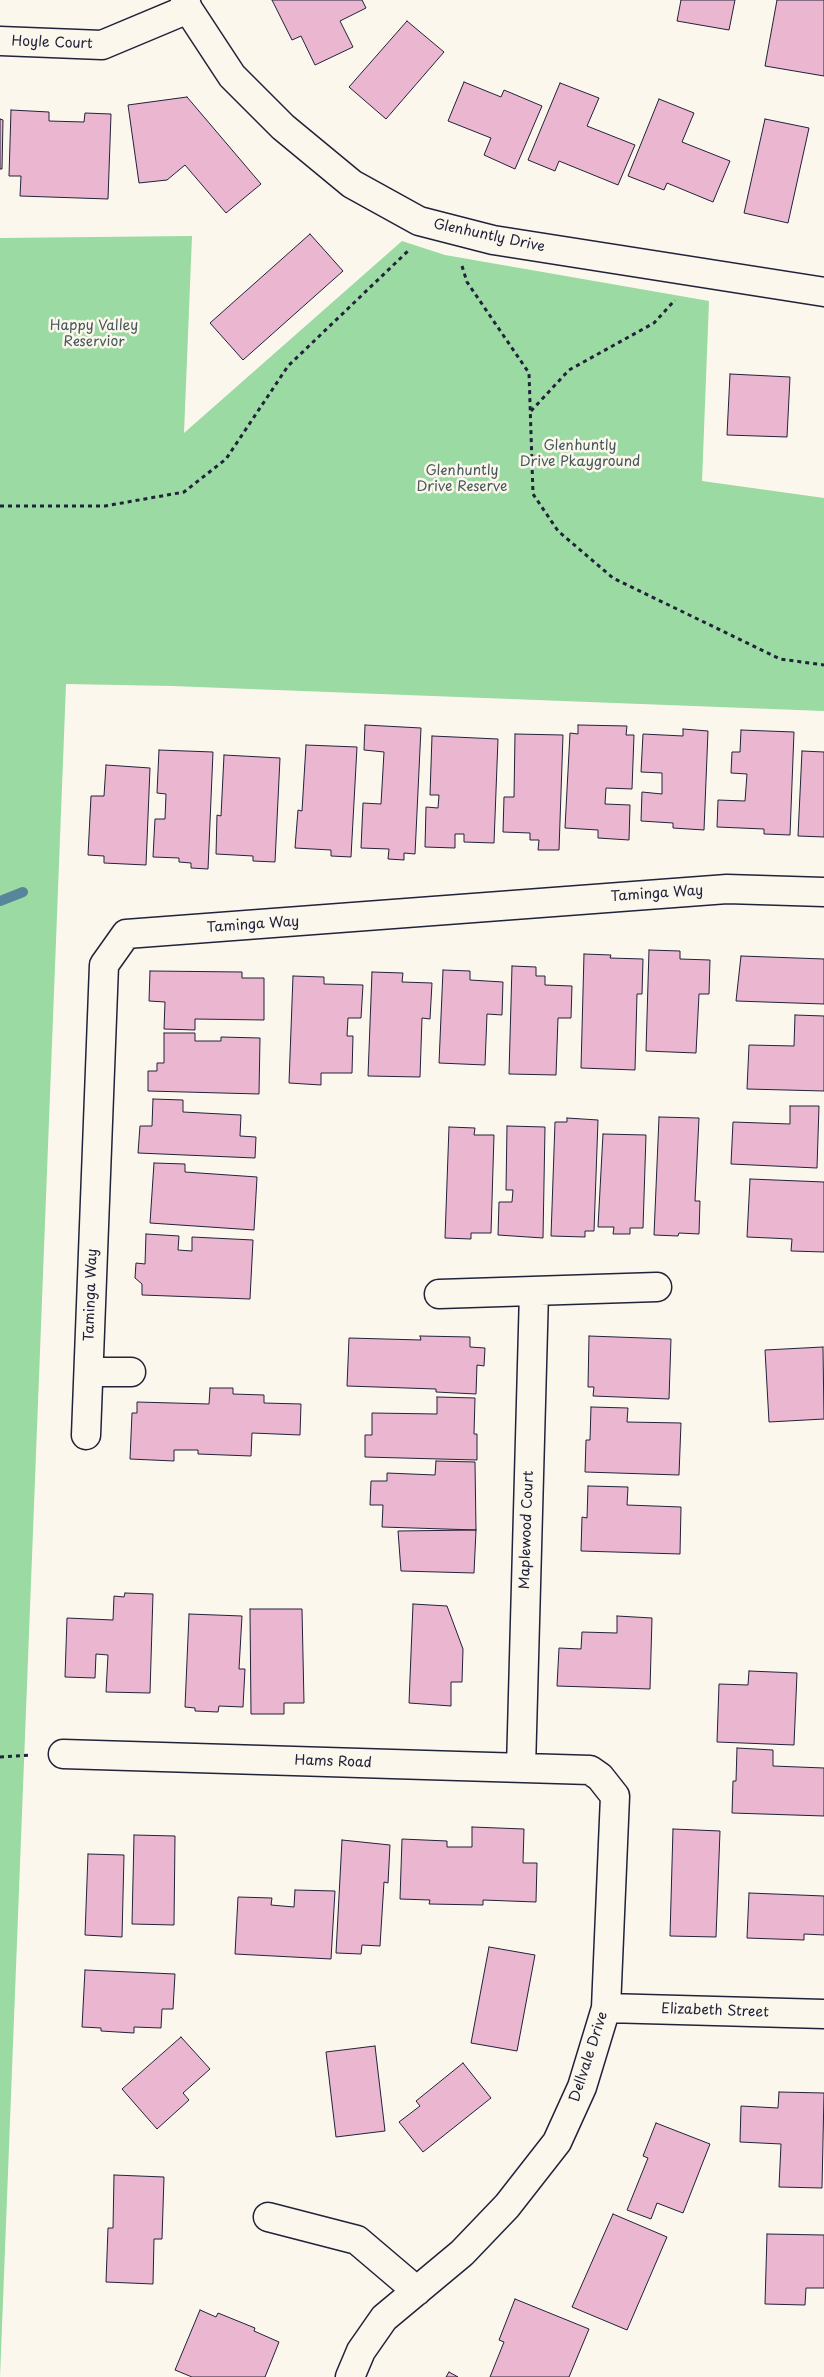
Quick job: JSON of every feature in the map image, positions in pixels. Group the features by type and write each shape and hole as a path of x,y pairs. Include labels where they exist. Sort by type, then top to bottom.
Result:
{"street":[{"name":"Hoyle Court","path":"0,41 102,45 186,4"},
{"name":"Glenhuntly Drive","path":"186,4 232,76 283,128 352,184 419,221 493,240 824,292"},
{"name":"Taminga Way","path":"86,1434 104,965 126,934 726,889 824,892"},
{"path":"439,1294 657,1287"},
{"name":"Maplewood Court","path":"521,1768 534,1292"},
{"path":"89,1372 131,1372"},
{"name":"Hams Road","path":"63,1754 590,1770 600,1777"},
{"name":"Dellvale Drive","path":"350,2377 361,2351 384,2318 462,2253 508,2206 557,2142 582,2087 606,2008 615,1796 600,1777"},
{"name":"Elizabeth Street","path":"606,2008 824,2014"},
{"path":"268,2217 357,2240 417,2291"}],"path":[{"path":"0,506 105,506 184,492 226,459 288,366 414,245 419,221"},
{"path":"451,229 467,282 529,373 533,494 558,531 613,578 780,659 824,665"},
{"path":"530,412 569,370 654,323 701,273"}],"green space":[{"name":"Glenhuntly Drive Reserve","path":"192,236 184,433 402,241 445,255 709,301 702,481 824,498 824,711 172,686 66,684 0,2377 0,238"}],"building":[{"path":"272,0 362,0 366,8 340,21 353,47 315,65 301,36 292,40"},
{"path":"681,0 735,0 729,30 677,21"},
{"path":"777,0 824,0 824,76 765,66"},
{"path":"407,21 444,52 386,119 349,87"},
{"path":"464,82 501,97 504,90 542,106 515,169 484,155 491,138 448,121"},
{"path":"560,83 599,98 587,126 635,145 618,185 559,161 555,171 528,160"},
{"path":"187,97 261,184 226,213 185,165 167,180 139,183 128,105"},
{"path":"659,99 694,113 682,142 730,161 713,202 667,183 664,190 628,176"},
{"path":"11,110 49,112 49,121 84,122 85,113 111,114 108,199 20,196 21,176 9,176"},
{"path":"0,119 3,120 2,169 0,169"},
{"path":"765,119 809,128 788,223 744,213"},
{"path":"310,234 343,271 243,360 210,323"},
{"path":"730,374 790,377 787,437 727,435"},
{"path":"365,725 421,728 415,854 404,853 404,860 388,859 389,849 361,848 363,803 381,804 384,752 364,750"},
{"path":"578,725 627,726 626,735 634,735 632,789 606,788 605,804 630,805 629,840 598,838 598,830 565,828 570,733 578,734"},
{"path":"683,729 708,731 704,830 673,828 673,823 641,821 642,792 662,794 662,773 641,772 643,734 683,736"},
{"path":"741,730 794,732 790,835 764,834 764,829 717,827 718,800 745,801 747,774 731,773 732,752 740,752"},
{"path":"515,734 563,735 559,850 538,850 539,840 530,840 530,833 503,832 504,797 514,797"},
{"path":"432,736 498,739 494,843 464,842 464,834 455,834 455,848 425,847 426,807 438,808 439,795 430,795"},
{"path":"306,745 357,747 351,857 331,856 331,850 295,848 298,810 302,811"},
{"path":"159,750 213,752 208,869 191,868 191,863 179,862 179,858 153,857 155,819 165,819 166,794 157,793"},
{"path":"802,751 824,752 824,837 798,836"},
{"path":"224,755 280,758 275,862 253,861 253,856 216,854 217,815 221,816"},
{"path":"106,765 150,768 146,865 104,863 104,856 88,855 91,796 104,796"},
{"path":"649,950 680,951 680,959 710,960 709,994 699,994 696,1053 646,1051"},
{"path":"584,954 611,955 610,958 643,959 642,994 637,994 635,1070 581,1068"},
{"path":"741,956 824,959 824,1004 736,1001"},
{"path":"512,966 536,967 536,976 545,976 545,985 572,986 571,1018 558,1018 556,1075 509,1074"},
{"path":"443,970 470,971 470,980 503,982 502,1015 487,1014 485,1065 439,1063"},
{"path":"150,971 242,972 242,978 264,978 264,1020 195,1019 195,1030 164,1029 165,1002 149,1001"},
{"path":"372,972 403,973 402,982 432,983 430,1019 422,1018 420,1077 368,1076"},
{"path":"293,976 324,977 324,984 363,985 361,1018 348,1018 347,1036 353,1036 352,1073 321,1073 321,1085 289,1083"},
{"path":"795,1015 824,1016 824,1091 747,1089 749,1045 794,1046"},
{"path":"164,1033 195,1033 195,1041 221,1041 221,1037 260,1038 259,1094 148,1091 148,1071 157,1071 157,1063 164,1063"},
{"path":"153,1099 183,1100 183,1112 241,1115 240,1136 256,1137 255,1158 138,1153 140,1126 152,1126"},
{"path":"790,1106 819,1106 817,1168 731,1164 733,1122 790,1124"},
{"path":"659,1117 699,1118 695,1201 700,1201 699,1234 679,1233 678,1236 654,1235"},
{"path":"567,1118 598,1120 594,1231 585,1231 585,1237 551,1236 555,1122 567,1122"},
{"path":"507,1126 545,1127 543,1238 498,1235 499,1202 512,1202 513,1190 506,1190"},
{"path":"449,1127 475,1128 474,1135 494,1135 491,1233 471,1233 471,1239 445,1238"},
{"path":"603,1134 646,1135 643,1228 630,1228 630,1234 613,1234 614,1227 598,1227"},
{"path":"154,1163 185,1164 185,1172 257,1177 254,1230 150,1223"},
{"path":"750,1179 824,1182 824,1252 791,1251 792,1239 747,1237"},
{"path":"146,1234 179,1236 178,1250 192,1251 192,1237 253,1240 250,1299 142,1295 142,1284 135,1278 136,1263 145,1264"},
{"path":"420,1336 470,1337 470,1347 485,1348 484,1366 477,1365 476,1394 436,1392 436,1389 347,1386 349,1338 421,1340"},
{"path":"589,1336 671,1339 669,1399 593,1396 594,1387 588,1387"},
{"path":"823,1347 824,1419 769,1422 765,1350"},
{"path":"210,1388 233,1388 233,1394 264,1395 264,1403 301,1404 300,1435 252,1433 251,1456 198,1454 198,1450 174,1450 174,1461 130,1459 132,1413 137,1413 137,1402 209,1404"},
{"path":"437,1397 475,1398 474,1434 477,1434 477,1460 365,1457 365,1435 372,1435 372,1413 437,1414"},
{"path":"591,1407 628,1408 627,1422 681,1423 679,1475 585,1472 586,1440 590,1440"},
{"path":"436,1461 475,1462 476,1530 382,1527 383,1505 370,1505 371,1481 387,1481 387,1473 435,1475"},
{"path":"588,1486 628,1487 627,1505 681,1507 680,1554 581,1551 582,1517 587,1518"},
{"path":"476,1530 474,1573 401,1571 398,1531"},
{"path":"125,1593 153,1594 150,1693 106,1692 108,1655 96,1654 95,1678 65,1677 67,1618 113,1620 114,1596 124,1597"},
{"path":"413,1604 447,1606 463,1649 462,1682 451,1682 451,1706 409,1703"},
{"path":"250,1609 302,1609 304,1703 284,1703 284,1714 251,1714"},
{"path":"189,1614 242,1616 239,1669 245,1669 243,1707 219,1706 218,1712 195,1711 195,1708 185,1707"},
{"path":"617,1616 652,1618 650,1689 557,1686 559,1648 581,1649 582,1632 617,1633"},
{"path":"749,1671 797,1673 794,1745 717,1742 719,1684 748,1685"},
{"path":"737,1748 773,1750 773,1766 824,1768 824,1816 732,1813 733,1781 736,1781"},
{"path":"472,1827 524,1829 523,1863 537,1863 536,1902 483,1900 483,1905 429,1904 430,1900 400,1899 402,1839 447,1841 447,1847 472,1847"},
{"path":"673,1829 720,1831 716,1937 670,1936"},
{"path":"134,1835 175,1836 174,1925 132,1924"},
{"path":"342,1840 390,1845 388,1883 384,1882 380,1946 362,1945 361,1954 336,1953"},
{"path":"88,1854 124,1855 122,1937 85,1935"},
{"path":"295,1890 335,1891 331,1959 235,1954 238,1897 272,1898 271,1905 294,1907"},
{"path":"749,1893 824,1896 824,1935 804,1934 804,1940 747,1938"},
{"path":"489,1947 535,1955 517,2051 471,2043"},
{"path":"85,1970 175,1974 173,2009 162,2009 161,2028 134,2027 134,2033 101,2031 101,2028 82,2027"},
{"path":"181,2037 210,2069 183,2093 189,2100 157,2129 122,2089"},
{"path":"375,2046 385,2131 336,2137 326,2052"},
{"path":"463,2063 491,2098 423,2152 399,2122 420,2106 416,2101"},
{"path":"779,2092 824,2093 822,2188 779,2187 781,2144 740,2142 741,2106 778,2108"},
{"path":"656,2123 710,2144 683,2213 657,2203 651,2219 627,2210 648,2158 643,2156"},
{"path":"114,2175 164,2177 162,2239 154,2239 153,2284 106,2282 108,2228 113,2228"},
{"path":"613,2214 667,2237 627,2330 572,2307"},
{"path":"767,2234 824,2235 824,2288 806,2288 805,2305 765,2304"},
{"path":"515,2299 589,2329 569,2377 490,2377 504,2342 499,2340"},
{"path":"200,2310 216,2317 218,2313 255,2328 254,2331 279,2342 265,2377 192,2377 175,2370"},
{"path":"449,2372 458,2377 446,2377"}],"waterway":[{"path":"0,901 23,892"}],"park label":[{"name":"Happy Valley Reservior","path":"94,334"},
{"name":"Glenhuntly Drive Pkayground","path":"580,454"}]}
